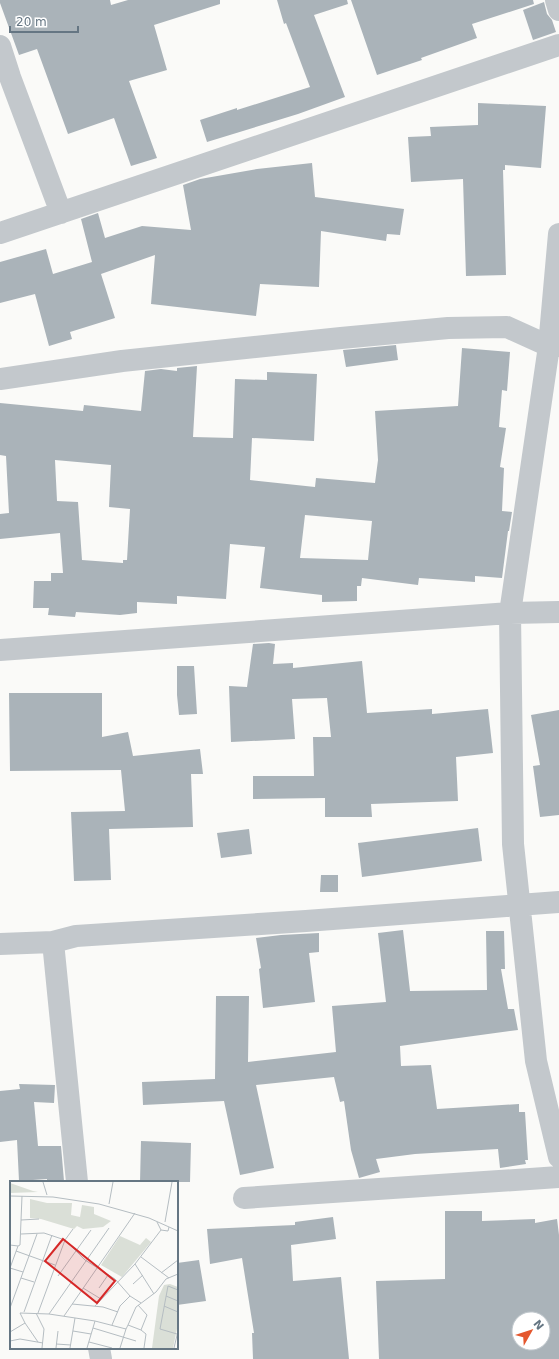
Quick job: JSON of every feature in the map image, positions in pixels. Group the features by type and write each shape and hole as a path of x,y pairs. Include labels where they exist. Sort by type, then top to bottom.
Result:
{"street":[{"path":"556,0 559,10"},
{"path":"0,233 559,44"},
{"path":"0,46 10,77 61,213"},
{"path":"559,234 554,346 510,613 512,844 520,904 536,1061 559,1157"},
{"path":"0,379 130,360 448,328 507,327 554,346"},
{"path":"0,650 510,613 559,612"},
{"path":"0,944 53,942 76,936 559,902"},
{"path":"53,942 76,1181"},
{"path":"244,1198 559,1177"},
{"path":"100,1349 101,1359"}],"building":[{"path":"0,0 110,0 111,5 128,0 220,0 220,4 154,25 167,70 129,81 157,158 131,166 114,118 68,134 37,49 19,55"},
{"path":"277,0 347,0 348,4 314,15 345,97 298,114 207,142 200,120 310,87 286,23 284,24"},
{"path":"351,0 533,0 534,4 472,24 477,38 421,58 422,60 377,75"},
{"path":"544,2 547,14 552,20 556,32 533,40 523,10"},
{"path":"478,103 546,106 541,168 505,165 505,170 503,170 506,275 466,276 463,179 411,182 408,137 431,136 430,127 478,125"},
{"path":"312,163 315,197 404,209 400,235 387,234 386,241 321,231 319,287 260,284 256,316 151,304 155,255 101,274 115,318 70,332 72,339 49,346 35,294 0,303 0,262 46,249 53,274 92,262 81,219 98,213 105,238 142,226 191,230 183,185 200,179 257,169"},
{"path":"396,345 398,360 346,367 343,350"},
{"path":"462,348 510,352 507,391 502,390 499,427 506,428 500,467 504,468 502,511 512,512 502,578 475,576 475,582 419,578 418,585 362,578 361,586 357,586 357,601 322,602 322,595 260,588 265,547 230,544 226,599 177,596 177,604 137,602 137,613 120,615 76,612 75,617 48,615 49,608 33,608 34,581 51,581 51,573 63,573 60,533 0,539 0,514 9,513 6,456 0,455 0,403 83,411 84,405 141,411 145,371 161,369 177,371 177,368 197,366 193,437 233,438 235,379 267,380 267,372 317,374 314,441 252,438 250,480 315,487 316,478 375,483 378,460 375,411 458,406","holes":["55,460 111,465 109,507 130,509 127,560 123,560 123,563 82,560 78,502 57,501","305,515 372,521 368,560 300,558"]},
{"path":"253,644 275,644 273,664 293,663 293,668 362,661 367,713 432,709 432,714 488,709 493,753 456,757 458,801 371,804 372,817 325,817 325,798 253,799 253,776 314,776 313,737 331,737 327,698 292,699 295,739 231,742 229,686 247,687"},
{"path":"177,666 194,666 197,714 179,715"},
{"path":"9,693 102,693 102,737 128,732 133,756 200,749 203,774 191,774 193,827 109,829 111,880 74,881 71,812 125,811 121,770 10,771"},
{"path":"559,710 559,815 540,817 533,766 540,765 531,715"},
{"path":"478,828 482,861 362,877 358,843"},
{"path":"249,829 252,854 221,858 217,833"},
{"path":"321,875 338,875 338,892 320,892"},
{"path":"403,930 410,991 487,990 486,931 504,931 505,969 501,969 508,1009 514,1009 518,1030 400,1046 401,1066 431,1065 437,1109 519,1104 519,1112 525,1112 528,1160 525,1160 526,1164 500,1168 498,1149 415,1154 376,1159 380,1172 359,1178 351,1150 344,1101 340,1102 334,1077 256,1085 274,1168 240,1175 224,1101 143,1105 142,1082 215,1079 216,996 249,996 248,1062 336,1052 332,1006 386,1002 378,933"},
{"path":"319,933 319,952 309,953 315,1002 263,1008 259,969 261,968 256,938"},
{"path":"19,1084 55,1085 54,1103 34,1102 38,1146 61,1146 64,1181 47,1181 47,1179 19,1181 17,1140 0,1142 0,1091 20,1089"},
{"path":"141,1141 191,1143 190,1182 140,1181"},
{"path":"445,1211 482,1211 482,1221 535,1219 535,1223 557,1219 559,1235 559,1359 379,1359 376,1281 445,1279"},
{"path":"333,1217 336,1239 291,1245 293,1281 341,1277 349,1359 253,1359 252,1333 254,1333 242,1258 210,1264 207,1229 295,1225 295,1222"},
{"path":"199,1260 206,1301 178,1305 178,1263"}]}
